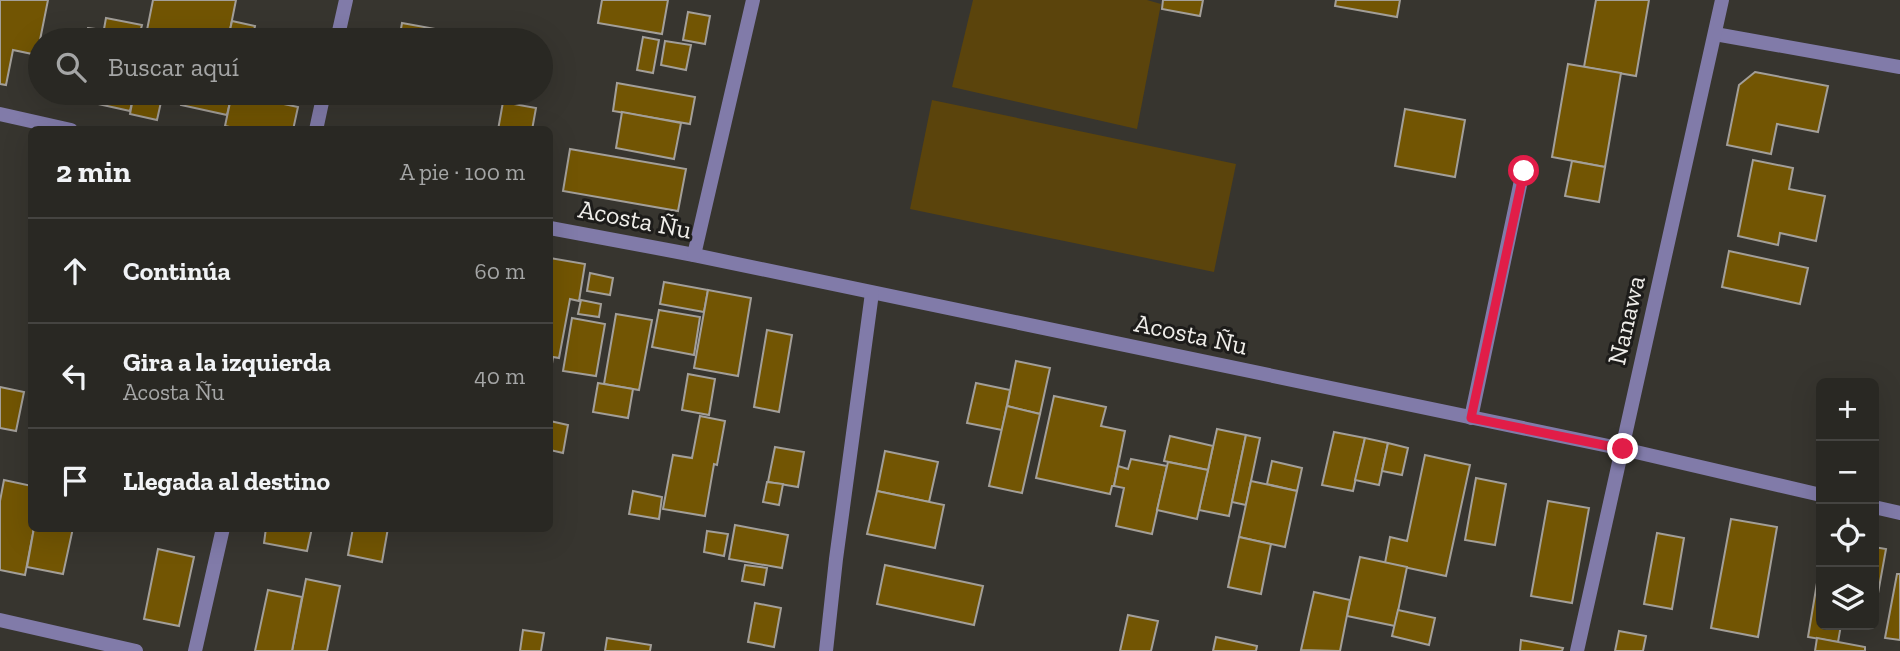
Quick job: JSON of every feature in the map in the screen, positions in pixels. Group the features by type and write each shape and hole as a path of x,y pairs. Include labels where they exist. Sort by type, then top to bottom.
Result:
{"street":[{"path":"340,28 346,0"},
{"path":"694,255 753,0"},
{"name":"Nanawa","path":"1577,651 1722,0"},
{"path":"1715,34 1900,67"},
{"path":"317,126 321,105"},
{"path":"0,114 53,126"},
{"path":"1471,418 1524,171"},
{"name":"Acosta Ñu","path":"553,229 694,255 1623,449 1816,494"},
{"path":"825,651 872,293"},
{"path":"1879,508 1900,513"},
{"path":"195,651 222,532"},
{"path":"0,620 136,651"}],"shaded area":[{"path":"973,0 1147,0 1161,4 1137,129 952,87"},
{"path":"932,100 1236,164 1214,272 910,209"}],"building":[{"path":"0,0 48,0 42,28 28,28 28,53 13,50 6,85 0,84"},
{"path":"153,0 236,0 230,28 147,28"},
{"path":"602,0 668,0 662,34 598,23"},
{"path":"1163,0 1203,0 1200,16 1162,9"},
{"path":"1336,0 1400,0 1397,17 1335,6"},
{"path":"1596,0 1649,0 1636,76 1584,67"},
{"path":"688,12 710,16 705,44 683,40"},
{"path":"106,18 142,25 141,28 104,28"},
{"path":"232,21 255,26 255,28 230,28"},
{"path":"402,23 430,28 401,28"},
{"path":"643,37 659,40 653,73 637,70"},
{"path":"665,41 691,45 686,70 661,65"},
{"path":"1568,64 1621,73 1605,167 1552,157"},
{"path":"1755,72 1828,86 1818,132 1777,124 1771,154 1727,145 1739,85"},
{"path":"617,83 695,97 690,124 613,111"},
{"path":"103,105 131,105 130,111"},
{"path":"132,105 160,105 157,120 130,114"},
{"path":"181,105 229,105 227,115"},
{"path":"229,105 298,107 294,126 225,126"},
{"path":"502,105 536,108 533,126 499,126"},
{"path":"1405,109 1465,120 1455,177 1395,166"},
{"path":"622,112 681,123 674,159 616,148"},
{"path":"570,149 686,169 678,211 563,191"},
{"path":"1753,160 1793,168 1789,189 1825,196 1816,241 1780,233 1778,245 1738,236"},
{"path":"1572,161 1605,167 1599,202 1565,196"},
{"path":"1729,251 1808,268 1800,304 1722,287"},
{"path":"553,259 585,264 579,301 570,299 559,358 553,357"},
{"path":"590,273 613,278 610,295 587,291"},
{"path":"664,282 708,290 704,312 660,304"},
{"path":"708,290 751,298 738,376 694,368"},
{"path":"581,300 601,304 599,317 578,314"},
{"path":"659,310 700,317 694,355 652,347"},
{"path":"616,314 652,320 639,390 604,384"},
{"path":"572,318 605,324 596,376 563,371"},
{"path":"767,330 792,335 779,412 754,407"},
{"path":"1016,361 1050,368 1040,414 1007,406"},
{"path":"688,374 715,379 709,415 682,410"},
{"path":"598,383 633,389 628,418 593,412"},
{"path":"976,383 1010,390 1002,430 967,423"},
{"path":"0,387 24,392 16,431 0,428"},
{"path":"1054,396 1106,407 1101,426 1125,431 1110,494 1036,478"},
{"path":"1007,406 1040,414 1022,493 989,486"},
{"path":"700,416 725,421 705,516 663,509 673,455 692,458"},
{"path":"553,422 568,425 563,453 553,451"},
{"path":"1217,429 1246,435 1229,516 1199,510"},
{"path":"1334,432 1365,438 1353,491 1322,485"},
{"path":"1246,435 1260,438 1246,505 1232,502"},
{"path":"1170,436 1213,446 1208,470 1164,461"},
{"path":"1365,438 1388,443 1379,485 1355,480"},
{"path":"1388,443 1408,448 1402,475 1382,471"},
{"path":"775,447 804,452 798,487 768,482"},
{"path":"885,451 938,462 929,502 877,491"},
{"path":"1425,455 1470,465 1446,576 1385,563 1390,537 1407,541"},
{"path":"1131,459 1167,466 1152,534 1116,526 1124,488 1114,486 1118,466 1128,469"},
{"path":"1272,461 1302,468 1297,491 1267,484"},
{"path":"1168,462 1208,470 1197,519 1157,510"},
{"path":"1476,478 1506,484 1495,545 1465,540"},
{"path":"4,480 28,485 28,532 33,532 25,575 0,570 0,501"},
{"path":"1251,481 1297,491 1285,547 1239,537"},
{"path":"767,482 783,484 779,505 763,502"},
{"path":"633,491 662,497 659,519 629,514"},
{"path":"877,491 944,505 935,548 867,534"},
{"path":"1548,501 1589,508 1572,603 1531,596"},
{"path":"1731,519 1777,527 1758,637 1711,628"},
{"path":"735,525 788,535 782,568 729,559"},
{"path":"707,531 728,534 724,556 704,552"},
{"path":"33,532 72,532 63,574 27,567"},
{"path":"265,532 311,532 307,551 264,543"},
{"path":"352,532 387,532 382,562 348,555"},
{"path":"1657,533 1684,538 1672,609 1644,604"},
{"path":"1239,537 1271,544 1261,594 1228,587"},
{"path":"1879,548 1886,549 1879,588"},
{"path":"158,549 194,557 179,626 144,619"},
{"path":"1360,557 1407,567 1395,626 1347,616"},
{"path":"745,565 767,568 764,585 742,581"},
{"path":"885,565 983,586 974,625 877,604"},
{"path":"1897,574 1900,574 1900,640 1885,638"},
{"path":"306,579 340,586 327,651 292,651"},
{"path":"1816,589 1816,630 1840,630 1838,642 1808,637"},
{"path":"268,590 302,597 292,651 255,651"},
{"path":"1314,592 1350,600 1340,651 1301,650"},
{"path":"755,603 781,608 774,647 748,642"},
{"path":"1398,610 1435,618 1429,645 1392,636"},
{"path":"1128,615 1158,621 1151,651 1120,651"},
{"path":"523,630 544,633 541,651 520,651"},
{"path":"1619,631 1646,636 1643,651 1615,651"},
{"path":"1216,637 1257,646 1256,651 1213,651"},
{"path":"607,638 651,645 650,651 605,651"},
{"path":"1817,638 1865,647 1865,651 1815,651"},
{"path":"1521,640 1563,648 1562,651 1520,651"}],"route":[{"path":"1524,171 1471,418 1623,449"}]}
